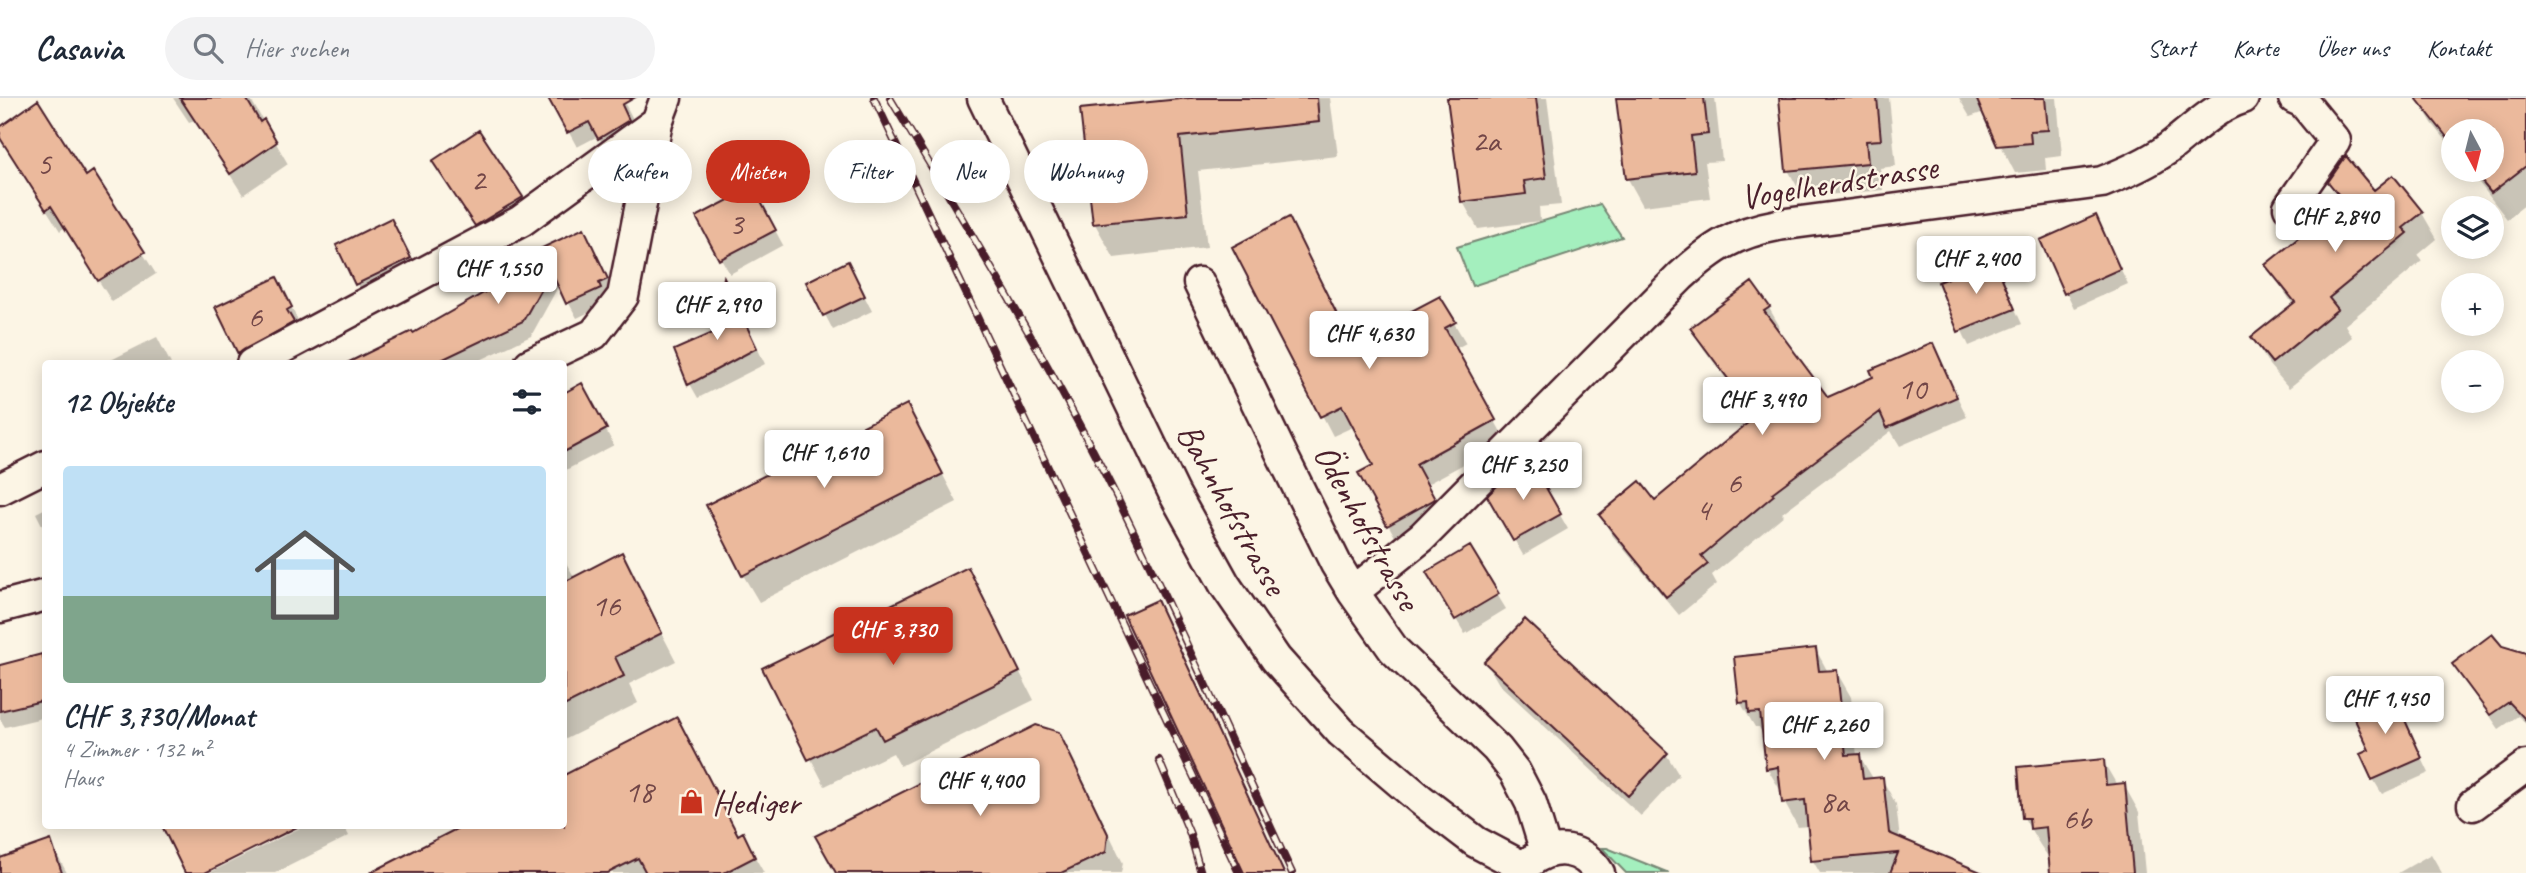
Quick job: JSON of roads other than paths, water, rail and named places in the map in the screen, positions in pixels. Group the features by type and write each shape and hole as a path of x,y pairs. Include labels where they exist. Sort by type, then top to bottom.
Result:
{"street":[{"name":"Bahnhofstrasse","path":"983,98 1174,493 1225,585 1276,659 1341,732 1421,800 1476,842 1532,864"},
{"name":"Vogelherdstrasse","path":"1353,592 1422,537 1681,275 1708,251 1739,234 1778,225 2102,182 2135,169 2164,151 2211,115 2244,98"},
{"path":"2289,207 2335,141 2303,102 2294,98"},
{"path":"260,360 521,221 662,110"},
{"path":"539,360 594,334 623,296 662,110"},
{"name":"Ödenhofstrasse","path":"1199,283 1318,529 1353,592 1394,650 1497,749 1515,772 1531,803 1532,864"},
{"path":"0,489 42,468"},
{"path":"0,607 42,596"},
{"path":"2473,805 2526,766"},
{"path":"1532,864 1570,850 1591,862 1599,873"}],"railway":[{"path":"874,98 1239,873"},
{"path":"890,98 1013,305 1100,464 1169,606 1292,873"},
{"path":"1159,760 1190,834 1201,873"}],"place":[{"name":"Hediger","path":"692,802"}]}
